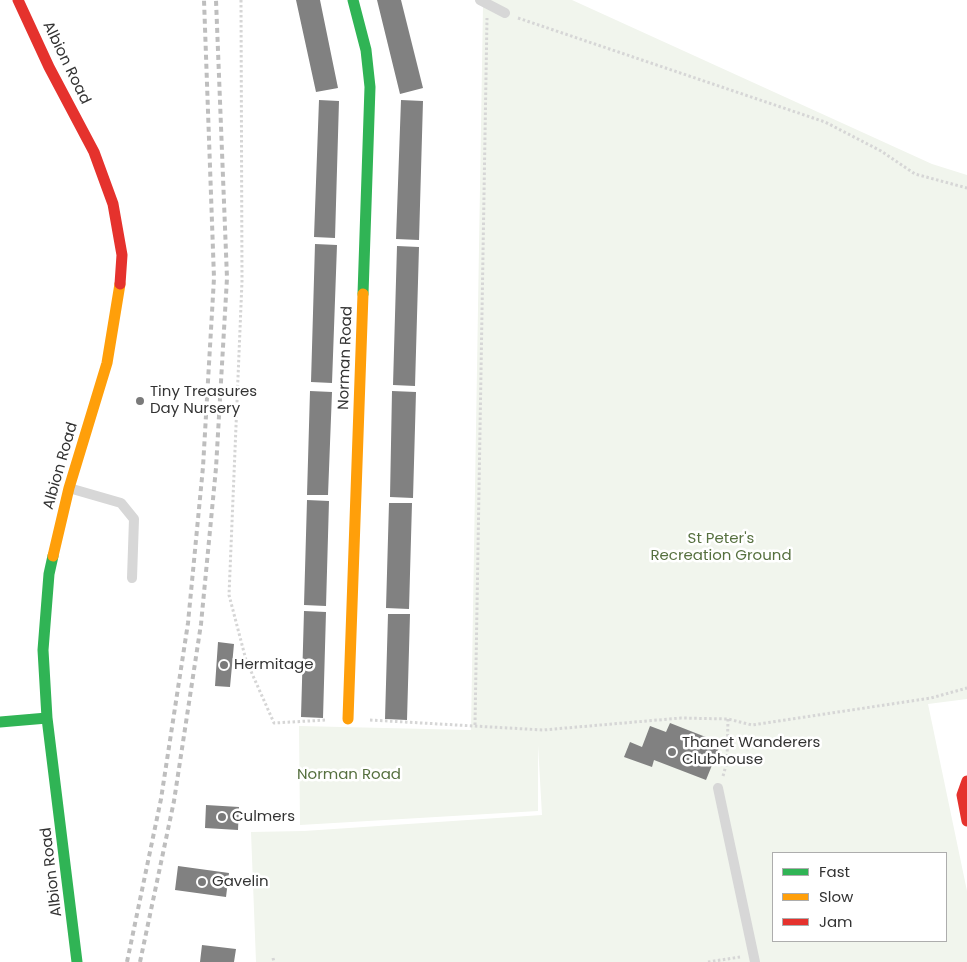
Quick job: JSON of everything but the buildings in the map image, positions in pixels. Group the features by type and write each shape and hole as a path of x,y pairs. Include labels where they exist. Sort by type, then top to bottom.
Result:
{"main road":[{"name":"Albion Road","path":"18,0 49,67 94,152 113,204 122,255 119,296 106,363 69,488 48,574 43,650 48,718 77,962"},
{"name":"Norman Road","path":"348,719 370,87 366,50 353,0"},
{"path":"0,722 48,718"},
{"path":"967,782 962,795 967,821"}],"lane":[{"path":"485,2 504,13"},
{"path":"69,488 121,503 134,519 132,578"},
{"path":"718,788 754,959"}],"path":[{"path":"241,0 242,281 230,595 246,660 274,723 348,719 544,730 681,718 728,719 752,725 931,698 967,688"},
{"path":"475,725 487,23 485,2"},
{"path":"504,13 825,122 882,152 915,174 967,188"},
{"path":"718,788 727,762 728,719"},
{"path":"708,962 754,959"}],"green space":[{"name":"St Peter's Recreation Ground","path":"491,0 572,0 932,164 967,175 967,699 928,704 967,891 967,962 256,962 251,832 304,831 542,815 538,745 538,811 300,825 299,726 471,730 483,6"}],"railway":[{"path":"127,962 161,799 188,623 203,467 214,278 204,0"},
{"path":"140,962 174,801 201,624 216,468 227,278 216,0"}],"traffic: fast":[{"path":"353,0 366,50 370,87 363,294"},
{"path":"53,556 49,574 43,650 47,718 77,962"},
{"path":"0,722 47,718"}],"traffic: slow":[{"path":"53,556 69,488 107,363 120,284"},
{"path":"348,719 363,294"}],"traffic: jam":[{"path":"18,0 49,67 94,152 113,204 122,255 120,284"},
{"path":"967,781 962,795 967,821"}],"place":[{"name":"Tiny Treasures Day Nursery","path":"140,401"},
{"name":"Hermitage","path":"224,665"},
{"name":"Thanet Wanderers Clubhouse","path":"672,752"},
{"name":"Culmers","path":"222,817"},
{"name":"Gavelin","path":"202,882"}]}
